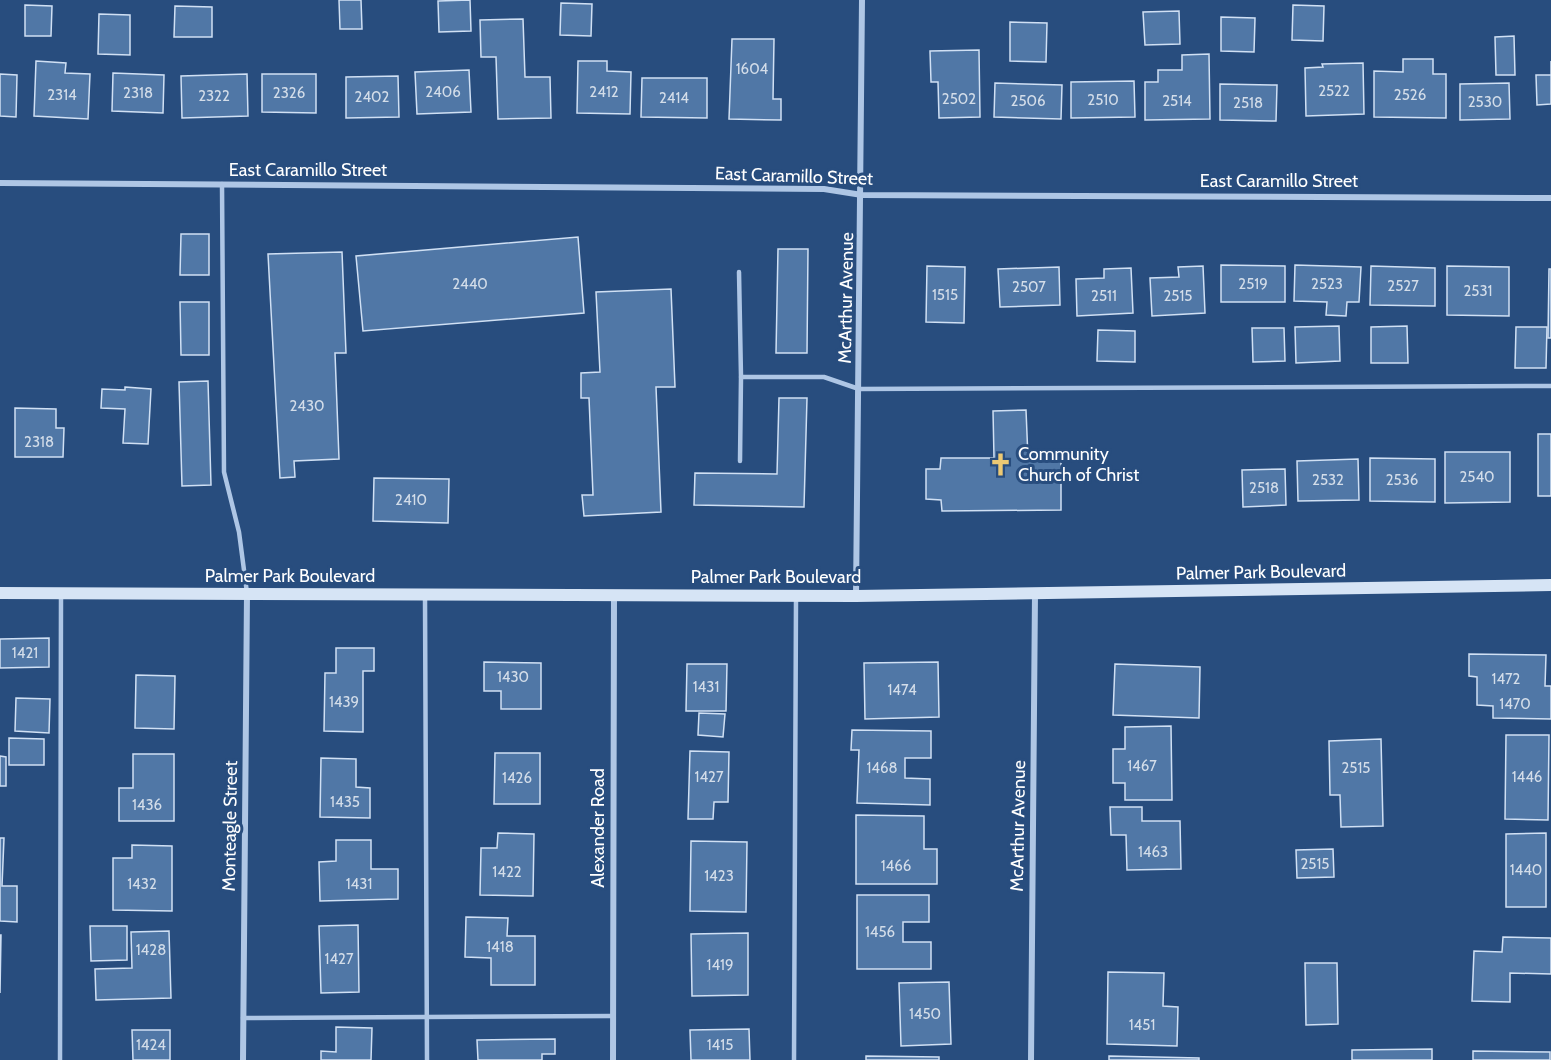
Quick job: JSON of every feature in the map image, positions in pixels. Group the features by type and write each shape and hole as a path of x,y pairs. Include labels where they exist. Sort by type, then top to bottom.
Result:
{"main road":[{"name":"Palmer Park Boulevard","path":"0,593 856,596 1551,585"}],"street":[{"name":"McArthur Avenue","path":"856,596 862,195 862,0"},
{"name":"East Caramillo Street","path":"0,183 824,189 862,195 1551,198"},
{"name":"Monteagle Street","path":"243,1060 247,593"},
{"name":"McArthur Avenue","path":"1031,1060 1035,593"},
{"name":"Alexander Road","path":"613,1060 614,595"}],"lane":[{"path":"222,184 224,472 239,532 247,593"},
{"path":"739,272 740,461"},
{"path":"741,376 824,377 859,389 1551,386"},
{"path":"60,1060 61,593"},
{"path":"425,594 428,1060"},
{"path":"794,1060 796,594"},
{"path":"243,1018 613,1016"}],"building":[{"path":"339,0 361,0 362,29 340,29"},
{"path":"470,0 471,31 439,32 438,1"},
{"path":"561,3 592,4 591,36 560,35"},
{"path":"25,5 52,6 51,36 25,36"},
{"path":"1293,5 1324,6 1323,41 1292,40"},
{"path":"175,6 212,7 212,37 174,37"},
{"path":"1179,11 1180,44 1145,45 1143,12"},
{"path":"99,14 130,15 130,55 98,54"},
{"path":"1221,17 1255,18 1254,52 1221,51"},
{"path":"523,19 525,77 550,77 551,118 498,119 496,57 481,57 480,20"},
{"path":"1010,22 1047,23 1046,62 1010,61"},
{"path":"1514,36 1515,75 1496,75 1495,37"},
{"path":"732,39 774,39 773,99 781,99 781,120 729,119"},
{"path":"979,50 980,117 939,118 938,82 931,82 930,51"},
{"path":"1209,54 1210,119 1145,120 1145,82 1158,82 1158,70 1182,70 1182,55"},
{"path":"1403,59 1433,59 1433,74 1446,74 1446,118 1374,117 1374,71 1403,72"},
{"path":"36,61 66,63 65,73 90,74 88,119 34,116"},
{"path":"578,61 607,61 607,71 631,72 630,114 577,113"},
{"path":"1363,63 1364,114 1306,116 1305,68 1323,67 1322,64"},
{"path":"469,70 471,112 417,114 415,72"},
{"path":"113,73 164,75 163,113 112,111"},
{"path":"0,74 17,75 16,117 0,116"},
{"path":"247,74 248,116 182,118 181,76"},
{"path":"262,74 316,74 316,113 262,112"},
{"path":"1536,75 1551,75 1551,104 1537,105"},
{"path":"398,76 399,117 346,118 346,77"},
{"path":"642,78 707,78 707,118 641,117"},
{"path":"1134,81 1135,117 1071,118 1071,82"},
{"path":"995,83 1062,85 1061,119 994,117"},
{"path":"1509,83 1510,119 1460,120 1460,84"},
{"path":"1220,84 1277,85 1276,121 1220,120"},
{"path":"181,234 209,234 209,275 180,275"},
{"path":"578,237 584,313 363,331 356,256"},
{"path":"778,249 808,249 807,353 776,353"},
{"path":"342,252 346,353 335,353 339,459 294,461 295,477 280,478 268,254"},
{"path":"1221,265 1285,266 1285,302 1221,302"},
{"path":"1295,265 1361,267 1359,302 1347,302 1346,316 1326,315 1327,302 1294,301"},
{"path":"927,266 965,267 964,323 926,322"},
{"path":"1203,266 1205,313 1152,316 1150,278 1179,277 1178,267"},
{"path":"1371,266 1435,268 1435,306 1370,305"},
{"path":"1447,266 1509,267 1509,316 1447,315"},
{"path":"1059,267 1060,305 1000,307 998,269"},
{"path":"1131,268 1133,313 1077,316 1076,279 1104,278 1104,269"},
{"path":"1549,269 1551,269 1551,338 1548,338"},
{"path":"671,289 675,387 656,387 661,512 584,516 582,495 593,495 589,398 581,398 581,373 600,372 596,292"},
{"path":"180,302 209,302 209,355 181,355"},
{"path":"1339,326 1340,361 1296,363 1295,327"},
{"path":"1407,326 1408,363 1371,363 1371,327"},
{"path":"1516,327 1547,327 1546,368 1515,368"},
{"path":"1252,328 1284,328 1285,361 1253,362"},
{"path":"1098,330 1135,331 1135,362 1097,361"},
{"path":"208,381 211,485 182,486 179,382"},
{"path":"125,387 151,389 148,444 123,443 125,409 101,408 102,389 125,390"},
{"path":"779,398 807,398 804,507 694,505 695,473 777,474"},
{"path":"15,408 56,409 56,428 64,428 63,457 15,457"},
{"name":"Community Church of Christ","path":"1026,410 1028,458 1061,458 1061,510 942,511 941,500 926,499 926,469 940,469 941,458 994,458 993,411"},
{"path":"1538,434 1551,434 1551,496 1538,496"},
{"path":"1445,452 1510,452 1510,502 1445,503"},
{"path":"1370,458 1435,459 1435,502 1370,501"},
{"path":"1358,459 1359,500 1298,501 1297,461"},
{"path":"1285,469 1286,505 1243,507 1242,470"},
{"path":"374,478 449,479 448,523 373,521"},
{"path":"49,638 49,667 0,668 0,639"},
{"path":"336,648 374,648 374,671 363,671 363,732 324,731 325,673 336,673"},
{"path":"1469,654 1546,655 1545,686 1551,686 1551,719 1493,718 1493,706 1477,705 1477,677 1469,676"},
{"path":"484,662 541,663 541,709 501,709 501,691 484,691"},
{"path":"938,662 939,717 865,719 864,663"},
{"path":"687,664 727,664 726,711 686,711"},
{"path":"1115,664 1200,667 1199,718 1113,715"},
{"path":"136,675 175,676 174,729 135,728"},
{"path":"16,698 50,699 49,733 15,731"},
{"path":"699,713 725,714 723,737 698,735"},
{"path":"1171,726 1172,800 1125,800 1125,783 1113,783 1113,749 1125,749 1125,727"},
{"path":"852,730 931,731 931,758 905,758 905,778 930,779 930,805 857,803 859,750 851,750"},
{"path":"1506,735 1549,735 1548,820 1505,819"},
{"path":"9,738 44,739 44,765 9,765"},
{"path":"1381,739 1383,826 1341,827 1340,795 1330,795 1329,741"},
{"path":"690,751 729,752 728,802 714,802 713,819 688,819"},
{"path":"495,753 540,753 540,804 494,804"},
{"path":"133,754 174,754 174,821 119,821 119,788 133,788"},
{"path":"0,756 6,757 6,786 0,786"},
{"path":"321,758 356,759 356,787 370,788 370,818 320,817"},
{"path":"1110,807 1142,807 1142,821 1180,821 1181,869 1127,870 1126,835 1111,835"},
{"path":"856,815 924,816 924,849 937,849 937,884 856,884"},
{"path":"498,833 534,834 533,896 480,895 481,848 497,848"},
{"path":"1546,833 1546,907 1506,907 1506,834"},
{"path":"0,838 4,838 2,886 17,886 17,922 0,921"},
{"path":"336,840 371,840 371,869 398,869 398,899 320,901 319,862 336,861"},
{"path":"691,841 747,842 746,912 690,911"},
{"path":"132,845 172,846 172,911 113,910 113,858 132,858"},
{"path":"1333,849 1334,877 1297,878 1296,850"},
{"path":"857,895 929,895 929,922 903,922 903,942 931,942 931,969 857,969"},
{"path":"466,917 508,918 507,936 535,936 535,985 491,985 491,958 465,957"},
{"path":"358,925 359,992 321,993 319,926"},
{"path":"90,926 127,926 127,960 91,961"},
{"path":"169,931 171,998 96,1000 95,969 132,968 131,932"},
{"path":"748,933 748,995 692,996 691,934"},
{"path":"0,935 1,935 0,993"},
{"path":"1503,937 1551,938 1551,974 1510,973 1510,1002 1472,1001 1474,951 1502,952"},
{"path":"1305,963 1337,963 1338,1024 1306,1025"},
{"path":"1108,972 1164,973 1163,1006 1178,1007 1177,1046 1107,1044"},
{"path":"949,982 951,1044 901,1046 899,983"},
{"path":"336,1027 372,1028 371,1060 321,1060 321,1051 336,1052"},
{"path":"749,1029 750,1060 691,1060 690,1030"},
{"path":"132,1030 170,1030 170,1060 133,1060"},
{"path":"555,1039 555,1054 542,1054 542,1060 478,1060 477,1040"},
{"path":"1432,1049 1432,1060 1352,1060 1352,1050"},
{"path":"1473,1051 1550,1052 1550,1060 1473,1060"},
{"path":"866,1056 939,1057 939,1060 866,1060"},
{"path":"1109,1056 1199,1058 1199,1060 1109,1060"}],"place":[{"name":"Community Church of Christ","path":"1000,464"}]}
